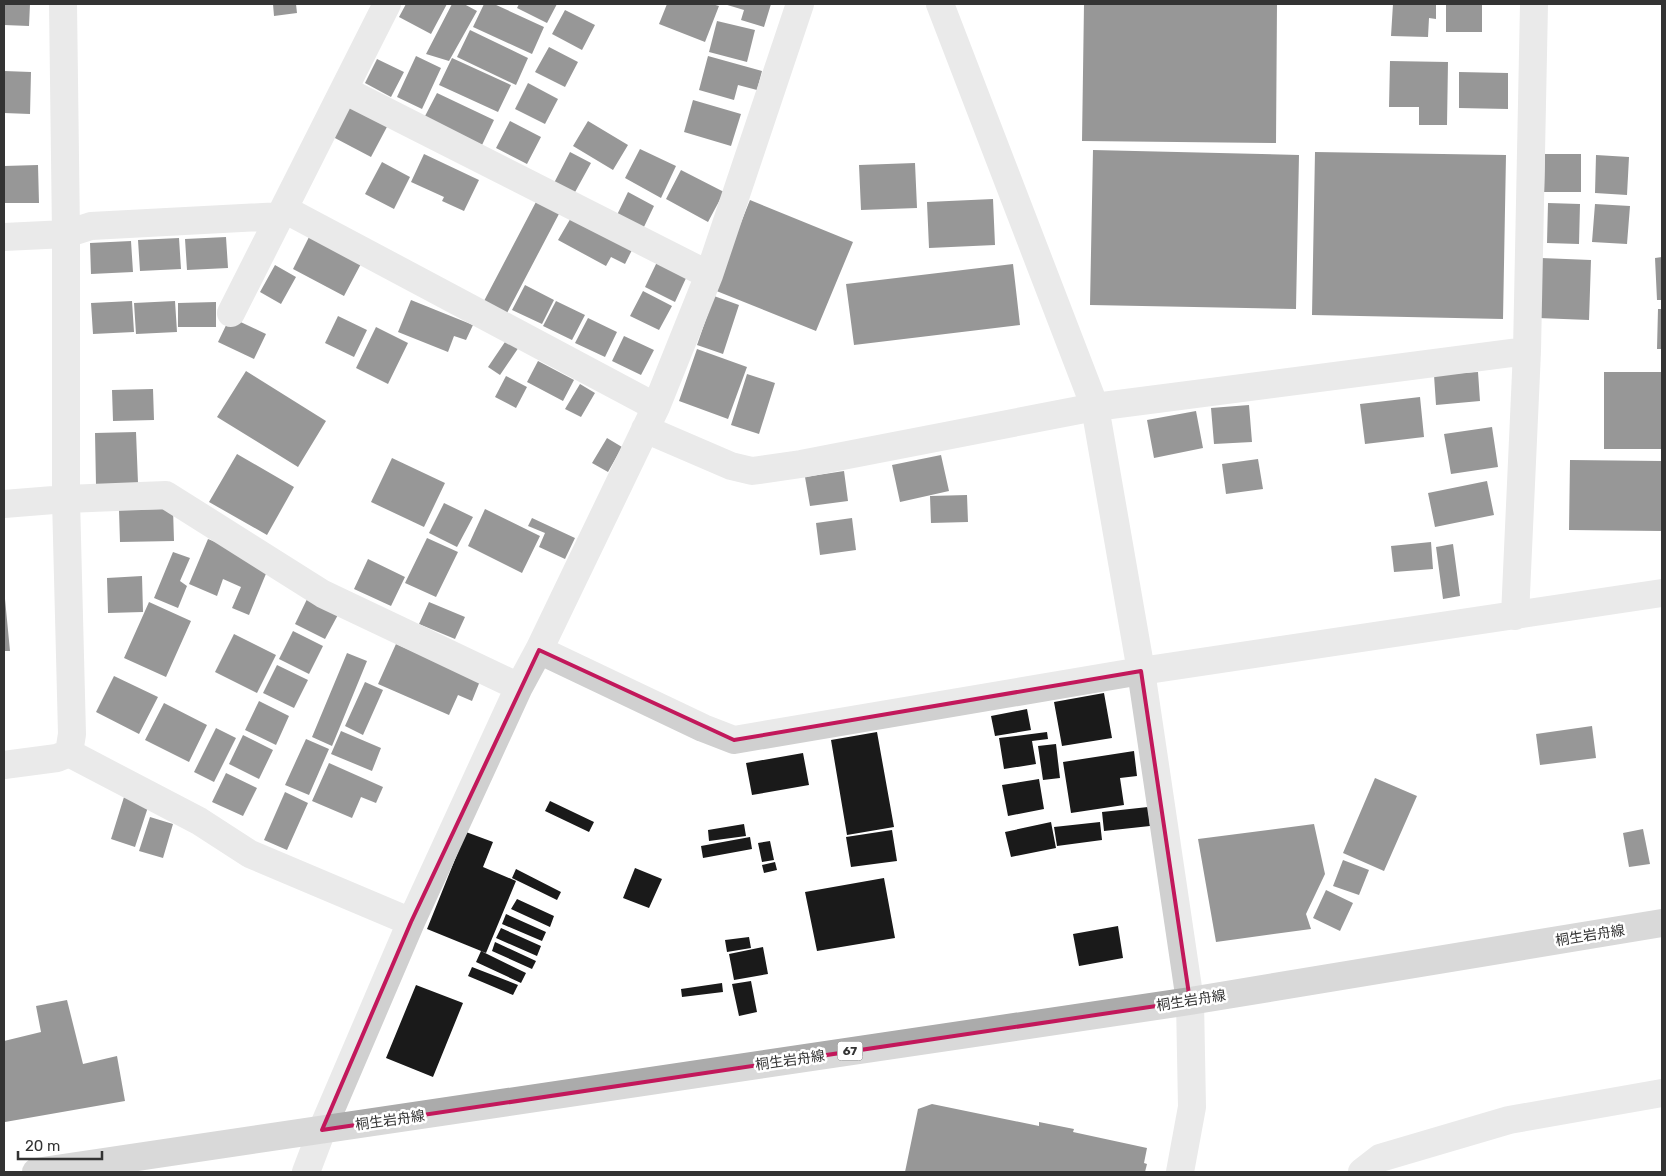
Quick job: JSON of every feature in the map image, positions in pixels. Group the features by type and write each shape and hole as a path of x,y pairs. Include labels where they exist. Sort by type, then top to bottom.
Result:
{"main road":[{"name":"桐生岩舟線","path":"36,1172 1190,1001 1662,923"}],"street":[{"path":"63,4 66,234 66,499 72,734 69,753"},
{"path":"230,313 387,4"},
{"path":"306,1172 410,922 519,687 539,650 650,418 709,275 800,4"},
{"path":"940,4 1095,408 1142,671 1190,1001 1192,1107 1180,1172"},
{"path":"1515,616 1527,351 1534,4"},
{"path":"344,90 709,275"},
{"path":"4,237 66,234 90,226 282,213 650,418 731,466 752,471 801,464 1095,408 1527,351"},
{"path":"4,504 66,499 166,495 323,594 519,687"},
{"path":"539,650 703,728 734,740 1142,671 1662,593"},
{"path":"4,765 57,758 69,753"},
{"path":"69,753 199,821 250,854 410,922"},
{"path":"1362,1172 1380,1158 1508,1120 1662,1093"}],"highlighted area":[{"path":"539,650 734,740 1141,671 1190,1001 322,1130 411,922"}],"building":[{"path":"4,4 30,4 29,26 4,25"},
{"path":"273,4 296,4 297,13 274,16"},
{"path":"406,4 447,4 431,34 399,17"},
{"path":"452,4 464,4 477,11 449,61 426,54"},
{"path":"484,4 494,4 544,27 532,54 473,27"},
{"path":"519,4 557,4 547,23 517,8"},
{"path":"667,4 712,4 719,6 705,42 659,24"},
{"path":"724,4 771,4 764,27 741,20 744,10"},
{"path":"1084,4 1277,4 1276,143 1082,141"},
{"path":"1393,4 1436,4 1436,19 1429,18 1428,37 1391,36"},
{"path":"1446,4 1482,4 1482,32 1446,32"},
{"path":"565,10 595,25 582,50 552,34"},
{"path":"717,21 755,30 747,62 709,52"},
{"path":"470,30 528,58 516,85 457,57"},
{"path":"549,47 578,62 565,87 535,72"},
{"path":"416,56 441,68 422,109 397,97"},
{"path":"708,56 762,71 757,90 738,85 734,100 699,90"},
{"path":"452,58 511,85 498,112 439,85"},
{"path":"377,59 404,72 391,97 365,83"},
{"path":"1390,61 1448,62 1447,125 1419,125 1419,107 1389,107"},
{"path":"4,71 31,72 30,114 4,113"},
{"path":"1459,72 1508,73 1508,109 1459,108"},
{"path":"528,83 558,99 545,124 515,109"},
{"path":"437,93 494,120 482,145 424,118"},
{"path":"693,100 741,114 731,146 684,132"},
{"path":"350,105 388,125 371,157 333,137"},
{"path":"510,121 541,137 527,164 496,148"},
{"path":"588,121 628,145 613,170 573,146"},
{"path":"640,149 676,166 661,198 625,178"},
{"path":"1093,150 1299,155 1296,309 1090,305"},
{"path":"570,152 591,163 574,194 554,183"},
{"path":"1315,152 1506,155 1503,319 1312,315"},
{"path":"424,154 479,180 464,211 442,201 444,197 411,182"},
{"path":"1545,154 1581,154 1581,192 1544,192"},
{"path":"1596,155 1629,157 1627,195 1595,193"},
{"path":"382,162 410,177 394,209 365,194"},
{"path":"915,163 917,208 861,210 859,165"},
{"path":"38,165 39,203 4,203 4,166"},
{"path":"681,170 724,192 708,222 666,199"},
{"path":"628,192 654,206 642,231 616,217"},
{"path":"993,199 995,245 929,248 927,202"},
{"path":"537,200 560,212 507,313 484,301"},
{"path":"750,200 853,242 816,331 714,290"},
{"path":"1548,203 1580,204 1579,244 1547,243"},
{"path":"1595,204 1630,206 1627,244 1592,242"},
{"path":"572,216 633,248 625,264 611,257 606,266 558,240"},
{"path":"311,233 363,260 344,296 293,269"},
{"path":"226,237 228,268 187,270 185,239"},
{"path":"179,238 181,269 140,271 138,240"},
{"path":"131,241 133,272 91,274 90,243"},
{"path":"1662,257 1662,300 1657,300 1655,258"},
{"path":"1541,258 1591,260 1589,320 1538,318"},
{"path":"657,262 687,276 675,302 645,287"},
{"path":"1013,264 1020,325 854,345 846,284"},
{"path":"275,265 296,277 281,304 260,292"},
{"path":"525,285 554,300 542,324 512,310"},
{"path":"643,291 672,306 659,330 630,316"},
{"path":"714,296 739,305 723,354 697,345"},
{"path":"411,300 473,325 466,340 454,336 448,352 398,332"},
{"path":"132,301 134,332 93,334 91,303"},
{"path":"175,301 177,332 136,334 134,303"},
{"path":"556,301 585,315 572,340 543,326"},
{"path":"216,302 216,327 178,327 178,303"},
{"path":"1658,309 1662,309 1662,349 1657,349"},
{"path":"338,316 367,330 354,357 325,343"},
{"path":"230,317 266,334 254,359 218,342"},
{"path":"588,318 617,332 605,357 575,343"},
{"path":"376,327 408,343 388,384 356,368"},
{"path":"509,336 521,344 500,375 488,367"},
{"path":"624,336 654,350 641,375 612,361"},
{"path":"697,349 747,367 728,419 679,401"},
{"path":"538,361 574,380 563,401 527,382"},
{"path":"246,371 326,421 298,467 217,417"},
{"path":"1478,372 1480,401 1436,405 1434,375"},
{"path":"1604,372 1662,372 1662,449 1604,449"},
{"path":"747,374 775,383 759,434 731,425"},
{"path":"506,376 527,387 516,408 495,397"},
{"path":"580,384 595,393 581,417 565,409"},
{"path":"153,389 154,420 113,421 112,390"},
{"path":"1420,397 1424,437 1365,444 1360,404"},
{"path":"1249,405 1252,442 1214,444 1211,408"},
{"path":"1196,411 1203,448 1154,458 1147,420"},
{"path":"1492,427 1498,467 1451,474 1444,434"},
{"path":"136,432 138,483 96,485 95,433"},
{"path":"607,438 622,447 608,472 592,463"},
{"path":"237,454 294,487 267,535 209,502"},
{"path":"941,455 949,491 900,502 892,465"},
{"path":"392,458 445,483 424,527 371,502"},
{"path":"1258,459 1263,489 1226,494 1222,464"},
{"path":"1570,460 1662,461 1662,531 1569,530"},
{"path":"844,471 848,501 810,506 805,477"},
{"path":"1487,481 1494,515 1435,527 1428,493"},
{"path":"967,495 968,522 931,523 930,496"},
{"path":"444,503 473,517 457,547 429,533"},
{"path":"173,509 174,541 120,542 119,510"},
{"path":"485,509 540,536 522,573 468,546"},
{"path":"532,518 575,538 565,559 539,547 545,533 528,526"},
{"path":"852,518 856,550 820,555 816,523"},
{"path":"427,538 458,552 436,597 405,583"},
{"path":"208,539 270,564 249,615 232,608 241,587 223,579 217,596 189,584"},
{"path":"1431,542 1433,569 1394,572 1391,546"},
{"path":"1453,544 1460,596 1443,599 1436,547"},
{"path":"173,552 190,558 180,581 187,586 178,608 154,598"},
{"path":"368,559 405,577 391,606 354,589"},
{"path":"142,576 143,612 108,613 107,578"},
{"path":"309,595 340,611 325,639 295,624"},
{"path":"5,599 10,651 4,651"},
{"path":"149,602 191,621 166,677 124,658"},
{"path":"429,602 465,617 455,639 419,624"},
{"path":"293,631 323,646 309,674 279,659"},
{"path":"234,634 276,655 257,693 215,672"},
{"path":"396,644 480,681 472,701 458,695 449,715 378,684"},
{"path":"347,653 367,661 332,746 312,737"},
{"path":"277,665 308,680 294,708 263,693"},
{"path":"114,676 158,697 139,734 96,712"},
{"path":"365,682 383,690 363,735 345,726"},
{"path":"1104,693 1112,738 1062,746 1054,702"},
{"path":"259,701 289,716 276,745 245,730"},
{"path":"164,703 207,725 189,762 145,740"},
{"path":"1027,709 1031,730 995,736 991,716"},
{"path":"1592,726 1596,758 1540,765 1536,734"},
{"path":"216,728 236,738 214,782 194,772"},
{"path":"341,731 381,748 372,771 331,754"},
{"path":"877,732 894,827 847,835 831,740"},
{"path":"1047,732 1048,739 1032,741 1036,764 1004,769 999,738"},
{"path":"243,735 273,750 259,779 229,764"},
{"path":"306,739 329,749 309,795 285,785"},
{"path":"1056,744 1060,778 1043,780 1038,746"},
{"path":"1134,751 1137,776 1120,778 1124,805 1071,813 1063,762"},
{"path":"803,753 809,785 752,795 746,763"},
{"path":"329,763 383,787 376,803 361,797 352,818 312,801"},
{"path":"226,773 257,788 243,816 212,802"},
{"path":"1375,778 1417,796 1384,871 1343,853"},
{"path":"1039,779 1044,809 1008,816 1002,785"},
{"path":"285,792 308,803 287,850 264,840"},
{"path":"124,797 149,804 135,847 111,839"},
{"path":"550,801 594,822 589,832 545,811"},
{"path":"1148,807 1150,826 1104,831 1102,812"},
{"path":"150,817 173,824 163,858 139,851"},
{"path":"1051,822 1056,848 1011,857 1005,832"},
{"path":"1100,822 1102,840 1057,846 1054,827"},
{"path":"744,824 746,836 709,841 708,830"},
{"path":"1314,824 1325,874 1306,914 1311,929 1216,942 1198,839"},
{"path":"1643,829 1650,864 1629,867 1623,833"},
{"path":"892,830 897,861 851,867 846,837"},
{"path":"466,832 493,842 483,867 516,881 486,953 427,929"},
{"path":"750,837 752,849 703,858 701,846"},
{"path":"770,841 774,860 762,862 758,843"},
{"path":"1343,860 1369,870 1359,895 1333,886"},
{"path":"775,862 777,870 764,873 762,865"},
{"path":"635,868 662,879 649,908 623,898"},
{"path":"516,869 561,892 557,900 512,878"},
{"path":"884,878 895,938 817,951 805,892"},
{"path":"1326,890 1353,903 1340,931 1313,918"},
{"path":"517,899 554,916 550,927 511,909"},
{"path":"506,914 546,932 542,941 502,924"},
{"path":"1118,926 1123,958 1079,966 1073,934"},
{"path":"501,928 541,946 537,956 496,938"},
{"path":"749,937 751,948 727,952 725,940"},
{"path":"495,942 536,961 532,969 492,951"},
{"path":"763,947 768,974 734,980 729,954"},
{"path":"481,951 526,973 521,983 476,962"},
{"path":"472,967 518,985 513,995 468,976"},
{"path":"751,981 757,1012 739,1016 732,984"},
{"path":"722,983 723,992 682,997 681,989"},
{"path":"416,985 463,1003 433,1077 386,1058"},
{"path":"67,1000 83,1064 117,1056 125,1101 5,1122 4,1041 41,1032 36,1006"},
{"path":"932,1104 1039,1126 1039,1122 1074,1129 1073,1132 1147,1148 1144,1163 1147,1164 1145,1172 905,1172 918,1109"}]}
